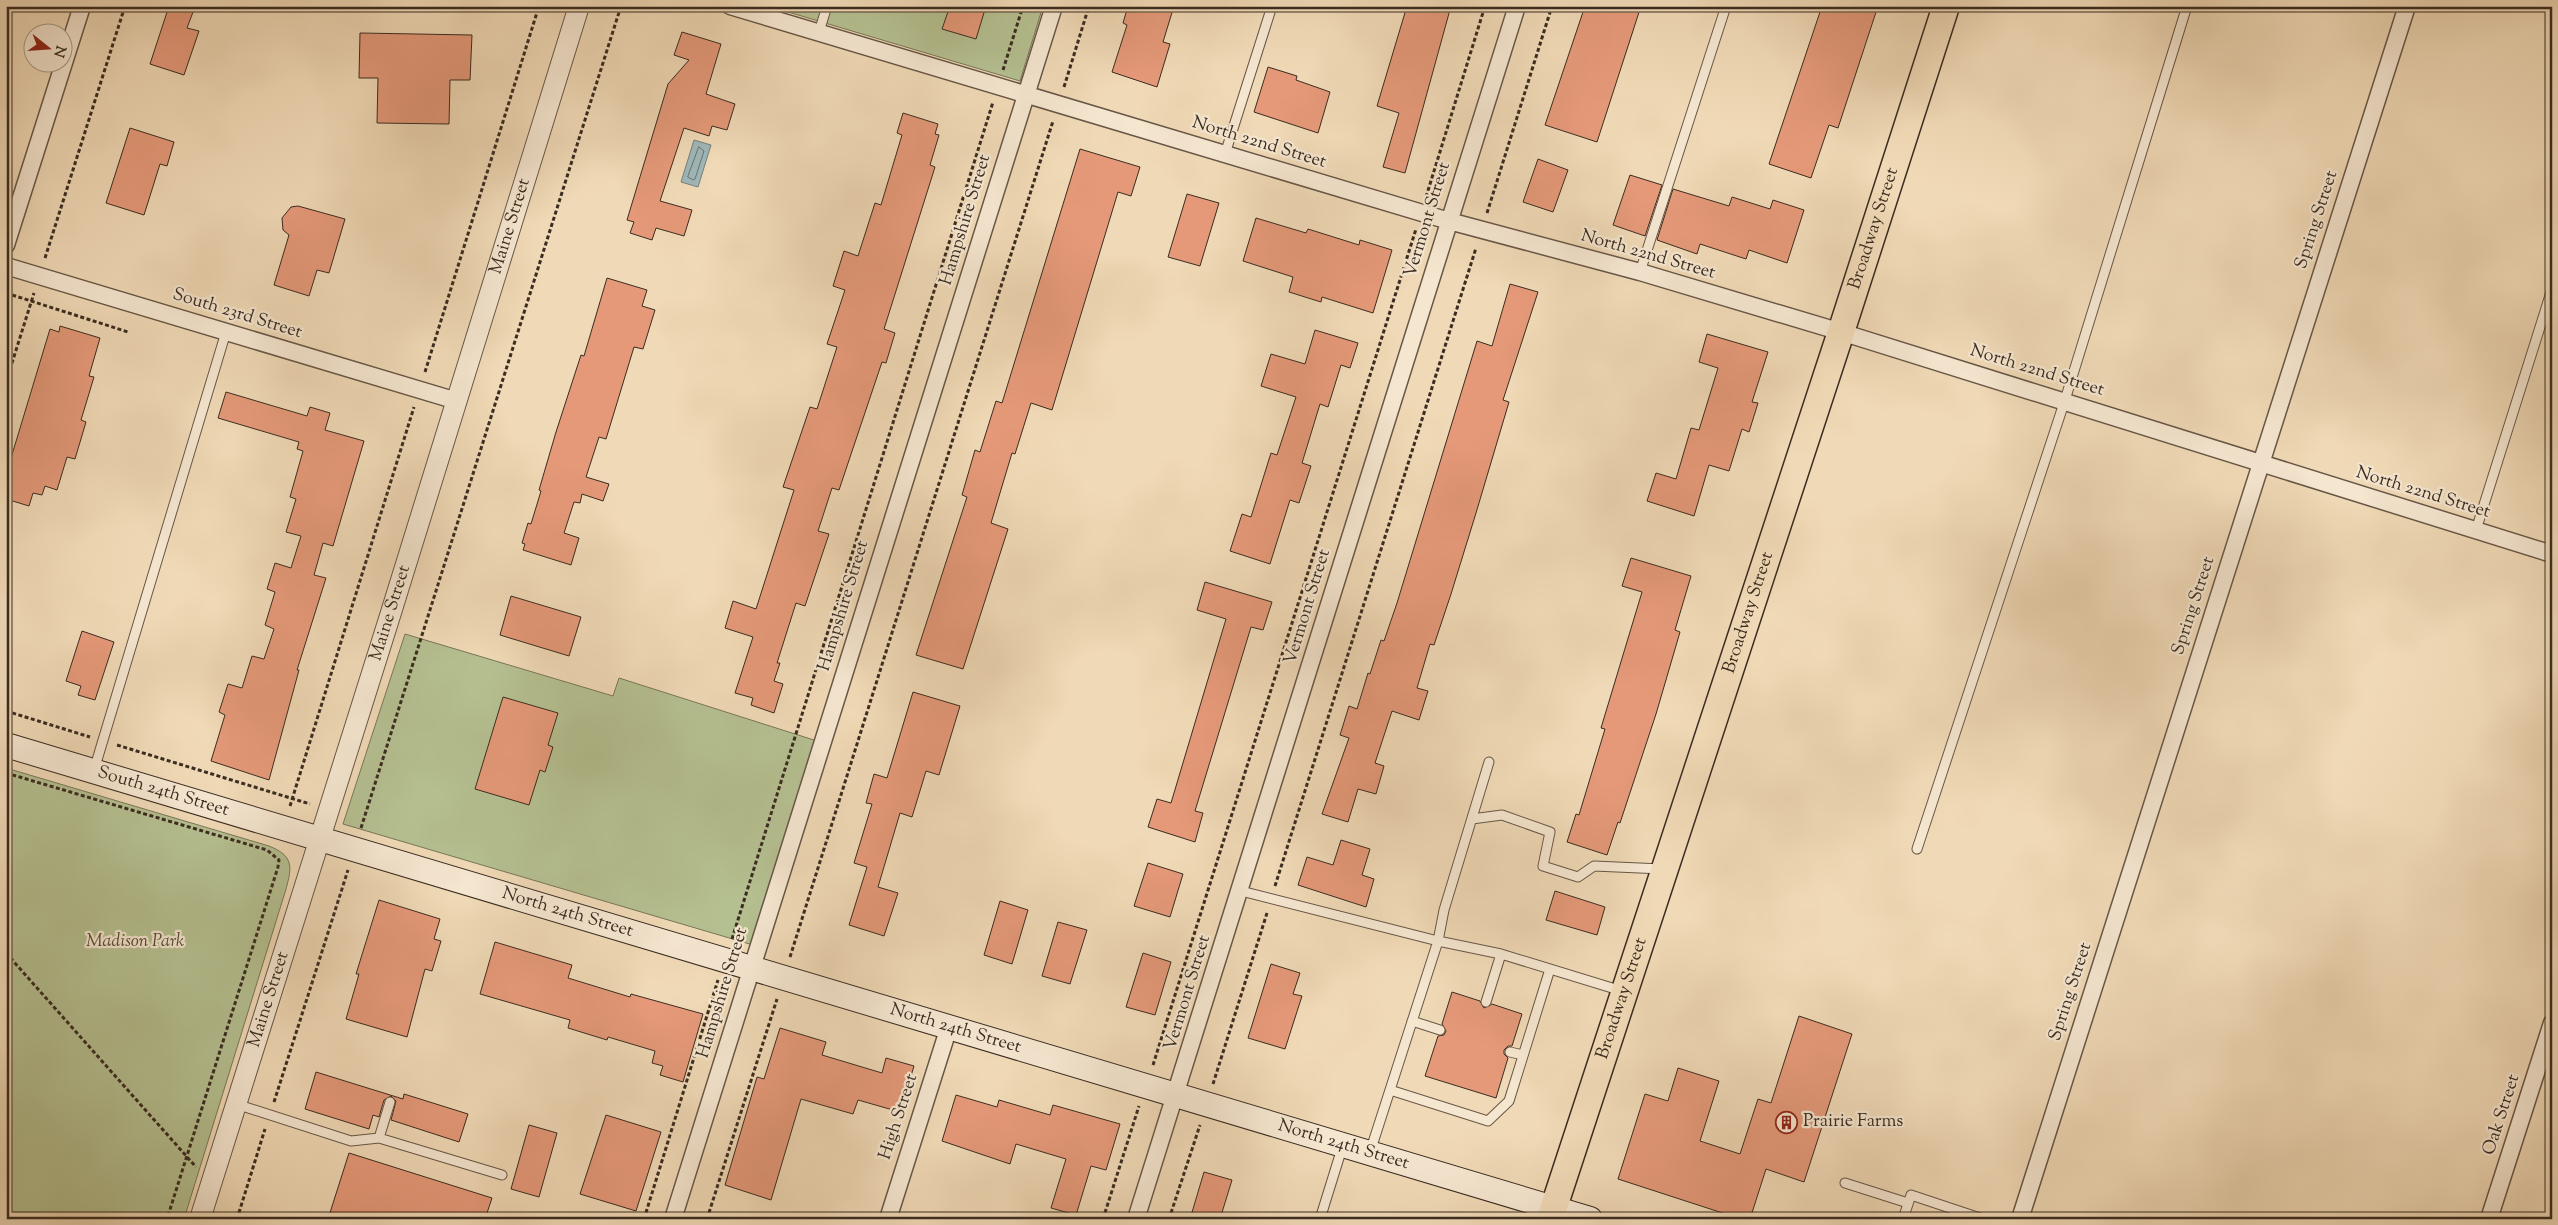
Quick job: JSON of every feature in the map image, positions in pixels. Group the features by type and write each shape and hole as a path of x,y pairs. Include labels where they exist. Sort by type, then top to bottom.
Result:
{"main road":[{"name":"Broadway Street","path":"1552,1213 1946,6"},
{"name":"South 24th Street","path":"6,745 320,840"},
{"name":"North 24th Street","path":"320,840 1344,1144 1552,1213 1590,1219"}],"street":[{"path":"6,245 82,6"},
{"name":"Maine Street","path":"200,1219 320,840 578,6"},
{"name":"North 22nd Street","path":"730,6 1449,221 1640,272 1841,332 2065,400 2260,464 2552,554"},
{"name":"Hampshire Street","path":"673,1219 1054,6"},
{"name":"Vermont Street","path":"1136,1219 1241,891 1516,6"},
{"name":"Spring Street","path":"2020,1219 2407,6"},
{"name":"South 23rd Street","path":"6,266 457,400"},
{"name":"Oak Street","path":"2489,1219 2552,1023"},
{"name":"High Street","path":"888,1219 949,1027"}],"lane":[{"path":"819,32 827,6"},
{"path":"1225,154 1272,6"},
{"path":"1640,272 1726,6"},
{"path":"1917,849 2065,400 2187,6"},
{"path":"2476,530 2552,290"},
{"path":"94,772 226,332"},
{"path":"1370,1152 1438,941 1444,910 1489,762"},
{"path":"1472,818 1502,816 1550,832 1543,866 1578,877 1594,866 1665,870"},
{"path":"1241,891 1438,941 1501,954 1624,992"},
{"path":"1486,1002 1501,954"},
{"path":"1390,1090 1488,1121 1509,1101 1550,969"},
{"path":"1412,1021 1440,1030"},
{"path":"1510,1052 1523,1055"},
{"path":"379,1138 390,1102"},
{"path":"236,1104 351,1141 379,1138 502,1175"},
{"path":"1320,1219 1344,1144"},
{"path":"1845,1183 1908,1203"},
{"path":"1904,1219 1911,1195 1983,1219"}],"path":[{"path":"6,382 125,6"},
{"path":"274,855 539,6"},
{"path":"237,1219 621,6"},
{"path":"644,1219 1023,6"},
{"path":"707,1219 1089,6"},
{"path":"1103,1219 1485,6"},
{"path":"1170,1219 1552,6"},
{"path":"6,293 128,332"},
{"path":"6,711 329,810"},
{"path":"6,773 267,850 279,860 167,1219"},
{"path":"6,952 211,1184"}],"green space":[{"path":"768,6 1043,6 1020,81"},
{"path":"405,634 613,696 619,678 817,741 753,945 343,824"},
{"name":"Madison Park","path":"6,768 269,846 283,854 289,863 290,868 286,889 184,1219 6,1219"}],"water":[{"path":"694,140 711,145 698,187 681,182"}],"building":[{"path":"169,6 193,12 187,28 199,31 184,75 150,64"},
{"path":"950,6 986,6 976,39 942,29"},
{"path":"1128,6 1174,6 1163,42 1170,44 1157,87 1112,72 1127,25 1123,23"},
{"path":"1407,6 1451,6 1405,173 1383,167 1399,113 1377,106"},
{"path":"1585,6 1641,6 1597,142 1545,125"},
{"path":"1822,6 1878,6 1838,128 1829,125 1811,178 1769,164"},
{"path":"682,32 721,44 706,94 735,104 727,130 712,126 709,136 684,128 660,201 692,210 684,236 656,228 652,240 630,233 634,222 627,220 668,84 689,60 674,55"},
{"path":"360,33 472,35 470,80 450,80 449,124 377,123 378,78 359,78"},
{"path":"1268,67 1297,76 1296,80 1330,92 1318,133 1254,112"},
{"path":"903,113 938,124 935,134 939,135 930,165 935,167 884,329 895,333 886,363 882,362 839,490 832,488 818,531 829,534 805,606 796,603 777,663 780,663 774,681 783,684 774,713 751,705 753,698 735,693 753,637 725,628 733,601 756,609 794,490 783,487 810,407 817,409 837,347 827,344 845,290 833,286 844,251 858,256 875,203 881,205 902,135 897,133"},
{"path":"130,128 174,142 167,166 160,164 144,215 106,203"},
{"path":"1080,149 1140,167 1131,196 1118,192 1052,410 1031,403 1015,454 1012,453 991,523 1008,529 963,669 916,655 967,497 962,495 975,450 980,452 996,401 1002,403"},
{"path":"1538,159 1568,170 1553,212 1523,202"},
{"path":"1630,175 1662,185 1645,236 1613,225"},
{"path":"1673,189 1729,206 1732,197 1770,209 1773,200 1804,210 1787,263 1749,250 1746,259 1700,244 1697,254 1657,240"},
{"path":"1187,194 1219,203 1200,266 1168,257"},
{"path":"298,206 345,219 329,273 317,270 309,296 274,285 289,235 283,230 282,218 291,207"},
{"path":"1256,218 1306,233 1308,229 1359,245 1360,240 1392,250 1373,313 1322,297 1321,302 1289,292 1293,277 1243,261"},
{"path":"607,278 647,290 642,306 655,310 643,349 634,347 606,439 599,437 586,477 609,484 603,501 582,494 580,503 574,502 564,533 579,538 571,565 523,550 525,544 522,543 528,523 531,524 556,432 581,355 584,356"},
{"path":"1510,284 1538,292 1503,400 1509,402 1476,513 1434,645 1430,644 1417,688 1428,691 1419,720 1392,711 1375,763 1384,766 1376,794 1358,789 1348,822 1322,814 1349,738 1340,735 1349,706 1357,709 1381,640 1384,641 1477,341 1492,346"},
{"path":"60,326 100,338 89,376 94,377 81,420 86,422 75,459 67,457 57,490 45,486 42,495 33,493 29,506 6,499 6,456 11,458 50,329 59,332"},
{"path":"1315,330 1358,343 1350,368 1341,365 1328,407 1320,404 1302,463 1311,466 1299,503 1290,500 1270,564 1230,551 1242,514 1251,517 1271,453 1277,455 1296,397 1261,386 1271,354 1305,364"},
{"path":"1707,334 1768,352 1752,402 1758,403 1749,432 1742,429 1729,471 1709,465 1694,516 1647,501 1656,473 1676,479 1691,428 1699,430 1718,368 1699,362"},
{"path":"226,392 307,416 310,407 330,413 325,430 364,441 333,546 323,543 314,575 326,578 297,670 299,670 269,780 211,761 225,715 219,712 228,684 242,688 252,656 264,659 274,629 265,625 275,592 267,589 275,563 291,568 301,536 286,532 296,499 290,497 303,451 297,449 299,442 218,418"},
{"path":"1631,558 1691,576 1675,630 1680,632 1656,714 1620,823 1618,822 1607,855 1567,842 1576,814 1579,815 1605,729 1601,728 1642,592 1622,586"},
{"path":"1205,582 1272,602 1263,630 1251,627 1195,811 1203,813 1195,842 1148,827 1157,799 1171,803 1226,619 1197,610"},
{"path":"511,596 581,617 569,656 500,635"},
{"path":"82,631 114,642 95,700 78,695 81,686 66,681"},
{"path":"913,692 960,706 939,775 926,771 912,817 900,813 878,887 898,893 884,936 849,925 867,867 854,863 872,804 866,803 874,774 887,778"},
{"path":"503,697 558,713 548,745 553,747 545,772 540,770 529,805 475,789"},
{"path":"1341,840 1370,849 1362,875 1374,879 1366,907 1298,885 1307,857 1333,865"},
{"path":"1148,863 1183,874 1170,917 1134,906"},
{"path":"1555,891 1605,907 1597,935 1546,920"},
{"path":"379,900 440,919 434,939 441,941 432,971 425,969 407,1037 346,1019 359,974 356,974"},
{"path":"1000,901 1028,910 1012,964 984,955"},
{"path":"1058,922 1087,930 1070,984 1042,976"},
{"path":"495,942 572,965 568,978 630,997 631,994 703,1014 683,1082 660,1075 663,1066 652,1063 655,1051 608,1037 607,1040 568,1028 570,1020 480,994"},
{"path":"1143,953 1171,962 1155,1015 1126,1007"},
{"path":"1271,964 1300,973 1293,994 1302,996 1285,1049 1248,1038"},
{"path":"1452,992 1480,1001 1484,1008 1492,1004 1522,1014 1512,1046 1508,1046 1504,1050 1504,1054 1508,1058 1496,1098 1425,1076 1438,1036 1444,1035 1446,1031 1442,1024"},
{"name":"Prairie Farms","path":"1799,1016 1852,1034 1804,1182 1766,1169 1750,1219 1741,1219 1618,1179 1645,1094 1668,1101 1678,1068 1719,1081 1700,1141 1740,1154 1758,1099 1771,1103"},
{"path":"780,1028 826,1042 822,1055 882,1073 886,1058 914,1066 900,1112 858,1100 853,1114 801,1099 771,1200 725,1185 757,1077 764,1079"},
{"path":"316,1072 403,1099 404,1094 468,1114 459,1142 391,1120 396,1101 391,1096 384,1100 379,1117 373,1115 369,1129 305,1109"},
{"path":"956,1095 997,1107 999,1100 1050,1115 1053,1105 1120,1124 1106,1170 1091,1166 1076,1215 1051,1208 1066,1159 1016,1144 1010,1164 942,1141"},
{"path":"606,1115 661,1132 636,1211 580,1194"},
{"path":"529,1125 557,1133 539,1197 511,1189"},
{"path":"349,1153 492,1198 485,1219 328,1219"},
{"path":"1204,1172 1232,1180 1220,1219 1190,1219"}],"place":[{"name":"Prairie Farms","path":"1787,1122"}]}
